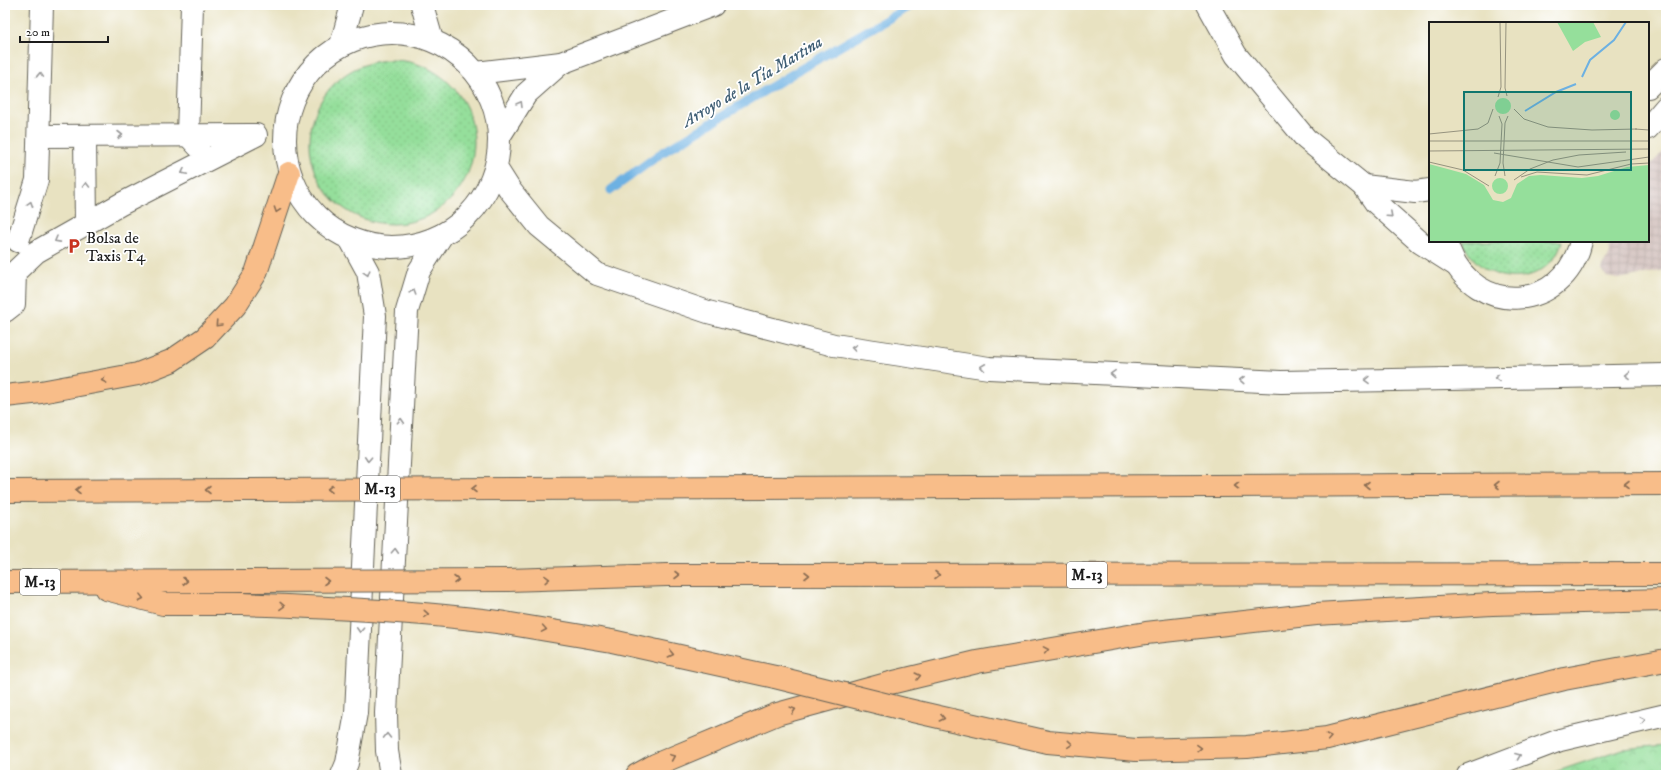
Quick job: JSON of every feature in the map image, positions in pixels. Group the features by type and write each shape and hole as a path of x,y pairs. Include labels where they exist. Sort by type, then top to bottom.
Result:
{"highway":[{"path":"5,396 42,392 138,374 171,361 205,338 235,306 256,273 289,173"},
{"name":"M-13","path":"5,491 1666,484"},
{"name":"M-13","path":"5,582 508,580 667,575 1666,574"},
{"path":"76,581 163,604 243,604 355,609 449,615 505,623 612,641 775,677 904,709 1048,742 1136,750 1247,747 1327,738 1564,679 1666,660"},
{"path":"637,775 655,765 777,714 890,683 977,662 1138,634 1316,614 1492,604 1666,600"}],"street":[{"path":"18,241 37,180 42,5"},
{"path":"192,5 188,135 209,160"},
{"path":"341,45 352,5"},
{"path":"422,5 432,40"},
{"path":"476,73 561,63 714,5"},
{"path":"1208,5 1236,56 1306,139 1364,186 1375,202 1421,243 1454,264 1468,281 1487,293 1508,298 1530,296 1551,287 1567,273 1577,256 1581,242"},
{"path":"386,32 409,34 432,40 456,54 476,73 488,92 494,107 499,137 496,168 480,201 466,218 442,235 412,246 380,247 350,239 323,223 302,200 289,173 285,154 284,134 292,98 312,68 341,45 362,36 386,32"},
{"path":"499,137 526,94 561,63"},
{"path":"1649,86 1666,69"},
{"path":"1649,127 1666,107"},
{"path":"38,136 284,134"},
{"path":"5,311 14,304 15,272 36,252 86,224 256,135"},
{"path":"86,136 86,224"},
{"path":"496,168 510,190 539,226 597,274 708,312 834,345 989,368 1281,382 1666,375"},
{"path":"1364,186 1415,192 1429,190"},
{"path":"391,775 387,751 386,713 407,311 419,271 442,235"},
{"path":"342,775 346,763 356,713 374,316 368,272 350,239"},
{"path":"1446,242 1454,264"},
{"path":"1468,775 1560,740 1666,715"}],"shaded area":[{"path":"1666,149 1666,270 1618,279 1607,277 1601,270 1609,252 1610,242 1649,242 1649,166"}],"green space":[{"path":"384,60 400,60 423,66 438,74 450,84 460,96 471,118 474,142 471,166 460,188 450,200 438,210 416,221 400,224 384,224 368,221 346,210 334,200 324,188 313,166 310,150 310,134 313,118 324,96 334,84 346,74 368,63"},
{"path":"1464,242 1562,242 1554,257 1543,269 1529,275 1514,277 1498,275 1484,268 1472,257"},
{"path":"1666,745 1666,775 1546,775 1623,749"}],"waterway":[{"name":"Arroyo de la Tía Martina","path":"611,190 660,154 799,70 912,5"}],"place":[{"name":"Bolsa de Taxis T4","path":"74,246"}]}
